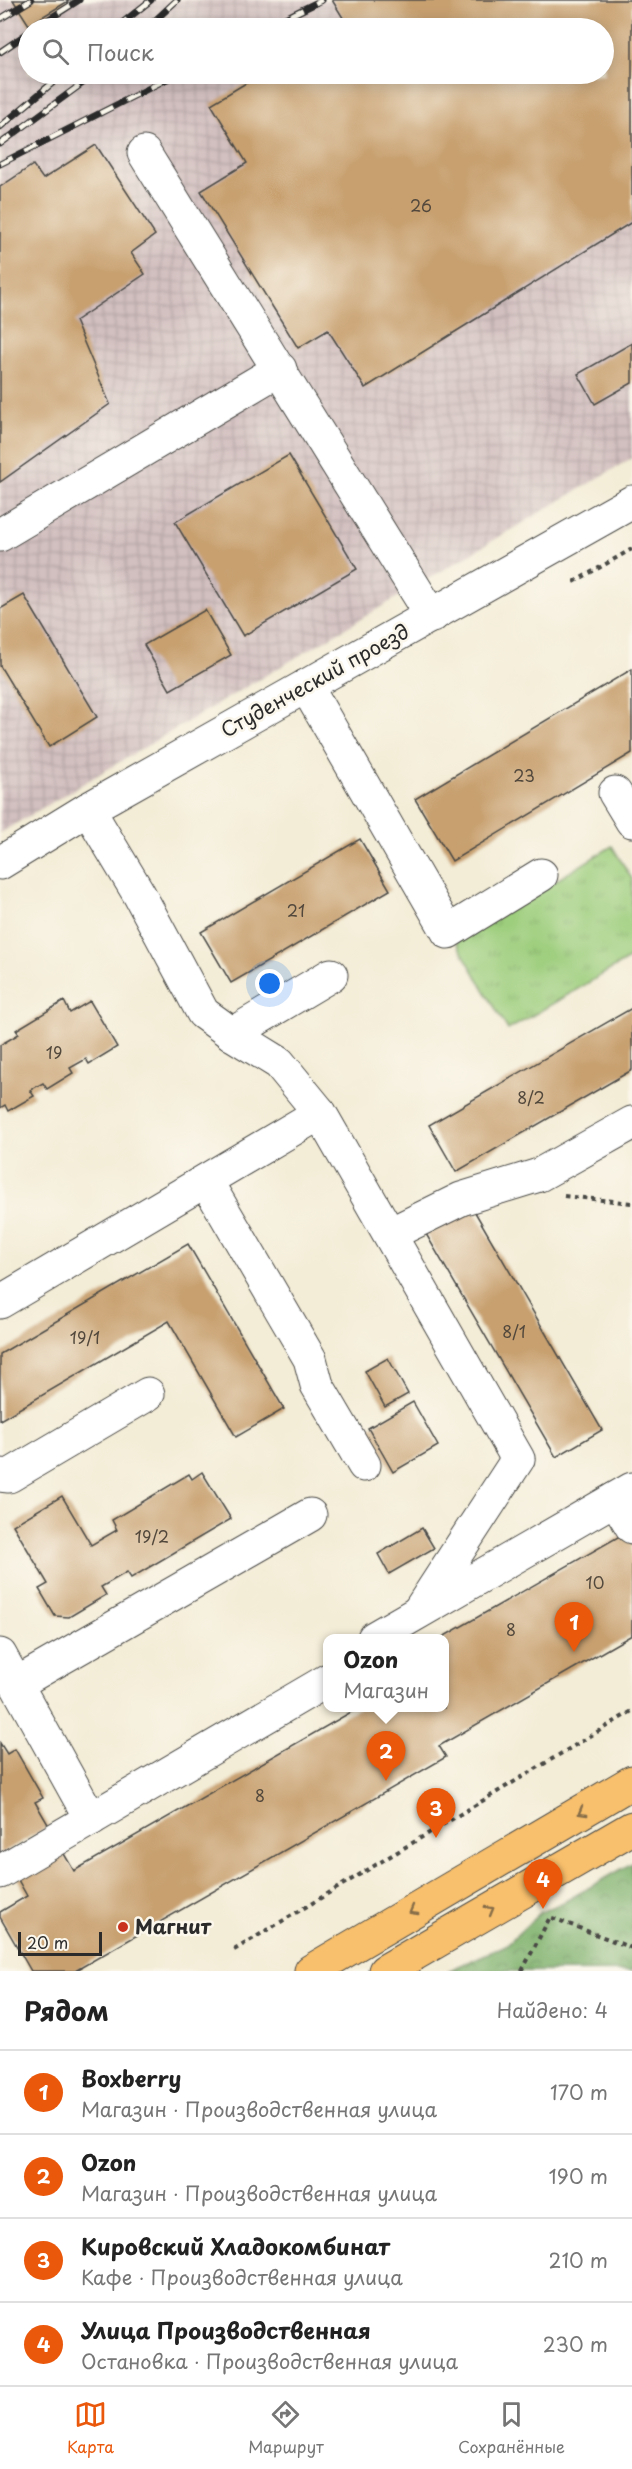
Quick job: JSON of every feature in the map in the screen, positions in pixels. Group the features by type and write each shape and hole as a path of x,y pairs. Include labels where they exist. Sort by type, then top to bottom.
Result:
{"highway":[{"path":"311,1971 632,1782"},
{"path":"385,1971 632,1828"}],"street":[{"path":"144,153 432,616"},
{"path":"0,535 280,369"},
{"name":"Студенческий проезд","path":"0,863 88,809 632,502"},
{"path":"306,686 448,932 541,875"},
{"path":"615,793 632,821"},
{"path":"88,809 139,894 203,1013 279,1063 320,1113 518,1459 419,1611"},
{"path":"232,1034 331,975"},
{"path":"0,1302 320,1113"},
{"path":"390,1234 461,1199 539,1175 632,1123"},
{"path":"206,1180 310,1359 317,1385 364,1465"},
{"path":"0,1475 9,1476 148,1394"},
{"path":"381,1634 623,1494 632,1527"},
{"path":"16,1684 310,1515"},
{"path":"0,1655 91,1819"},
{"path":"0,1872 323,1682"}],"path":[{"path":"574,582 632,549"},
{"path":"234,1950 632,1711"},
{"path":"522,1971 550,1917 632,1948"}],"shaded area":[{"path":"0,0 632,0 632,458 0,833"}],"green space":[{"path":"612,846 632,879 632,957 508,1030 456,942"},
{"path":"632,1863 632,1971 448,1971 506,1945 541,1912 564,1902"}],"building":[{"path":"13,0 70,0 40,18 25,18"},
{"path":"332,0 632,0 632,222 365,388 328,330 298,348 201,191 247,163 211,104 244,84 614,84 614,18 343,18"},
{"path":"96,145 155,235 131,253 145,274 75,321 110,404 0,482 0,187 33,165 43,179"},
{"path":"632,343 632,383 595,404 578,374"},
{"path":"289,455 357,569 243,636 175,522"},
{"path":"24,595 97,717 49,747 0,666 0,609"},
{"path":"205,610 231,655 170,690 144,645"},
{"path":"632,669 632,753 452,861 415,799"},
{"path":"360,839 390,890 231,983 201,932"},
{"path":"64,1001 70,1013 90,1001 117,1047 89,1064 86,1059 70,1068 73,1073 47,1089 43,1083 30,1090 34,1096 8,1111 5,1105 0,1108 0,1045 19,1034 16,1030"},
{"path":"632,1008 632,1070 456,1172 429,1125"},
{"path":"472,1207 602,1430 556,1457 426,1234"},
{"path":"188,1244 284,1409 236,1437 169,1321 0,1420 0,1354"},
{"path":"388,1358 408,1394 385,1407 365,1371"},
{"path":"413,1402 438,1446 393,1472 368,1428"},
{"path":"202,1472 231,1519 131,1578 127,1572 101,1587 106,1595 69,1617 55,1616 39,1589 48,1584 13,1525 62,1496 91,1545 117,1530 112,1520 189,1474 192,1479"},
{"path":"422,1528 434,1548 389,1574 378,1554"},
{"path":"632,1529 632,1635 439,1746 446,1757 75,1971 31,1971 0,1917 0,1912 27,1896 17,1878 63,1852 74,1871 351,1712 449,1712 448,1634"},
{"path":"0,1743 7,1754 15,1749 43,1798 35,1802 49,1826 0,1854"}],"railway":[{"path":"0,19 31,0"},
{"path":"51,18 79,0"},
{"path":"128,18 151,0"},
{"path":"158,18 177,0"},
{"path":"285,18 322,0"},
{"path":"0,52 18,40"},
{"path":"0,127 51,84"},
{"path":"0,144 81,84"},
{"path":"0,164 157,84"}],"place":[{"name":"Boxberry","path":"574,1652"},
{"name":"Ozon","path":"386,1781"},
{"name":"Кировский Хладокомбинат","path":"436,1838"},
{"name":"Улица Производственная","path":"543,1909"},
{"name":"Магнит","path":"123,1927"}]}
